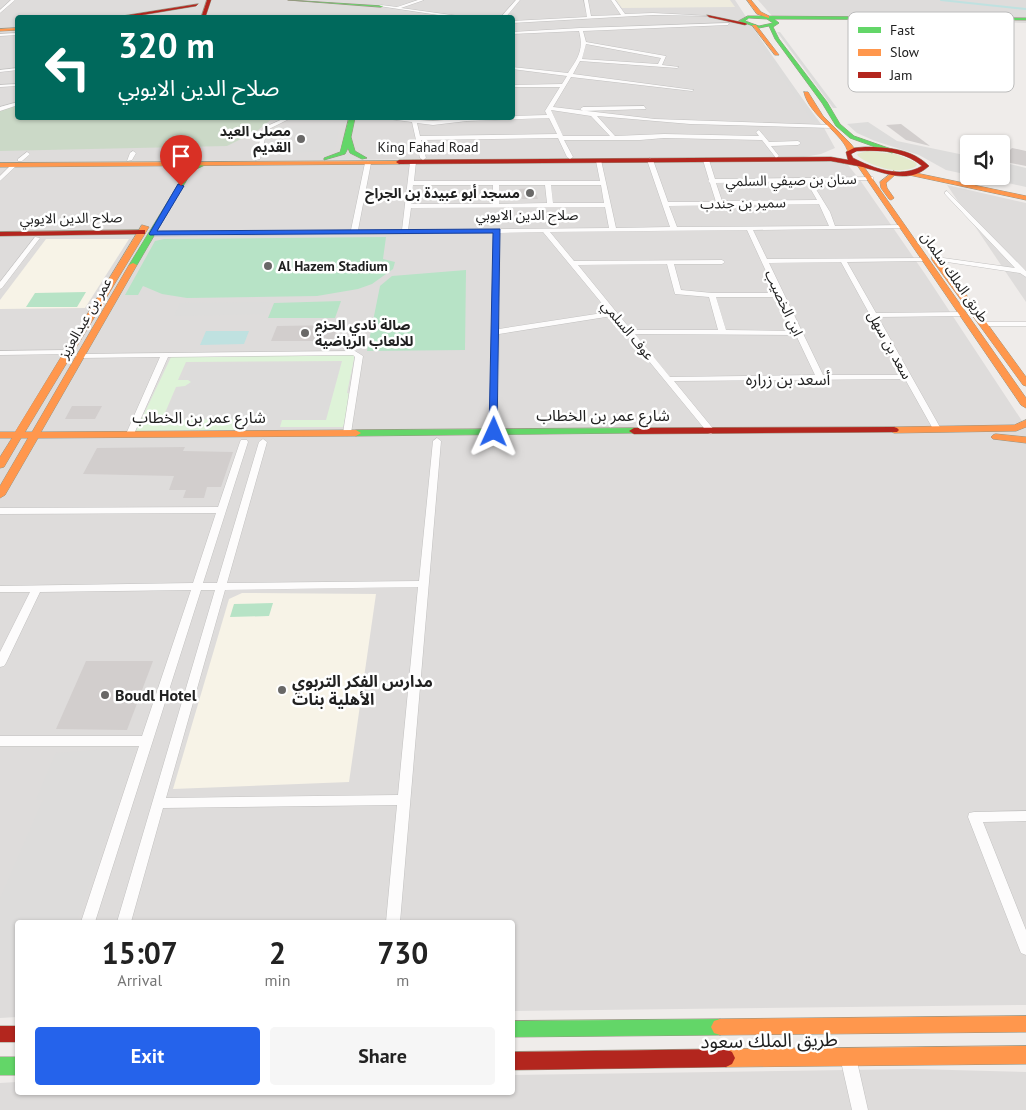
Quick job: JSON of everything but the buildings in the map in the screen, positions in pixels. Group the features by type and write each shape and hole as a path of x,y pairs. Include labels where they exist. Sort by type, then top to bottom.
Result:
{"main road":[{"path":"204,15 209,0"},
{"path":"290,0 377,8"},
{"path":"311,0 377,8"},
{"path":"738,0 743,22 771,46 830,127 849,145 851,148 849,152"},
{"path":"749,0 760,13 772,21 848,22"},
{"path":"148,15 171,12 197,3"},
{"path":"192,15 197,3"},
{"path":"142,15 171,12 183,15"},
{"path":"709,16 743,22 848,20"},
{"path":"772,21 771,28 777,38 825,103 838,125 858,139 916,158 951,174 1026,191"},
{"path":"0,32 15,34"},
{"path":"346,157 352,120"},
{"name":"King Fahad Road","path":"418,160 570,157 826,156 866,148 892,151"},
{"name":"طريق الملك سلمان","path":"849,152 850,159 858,164 871,178 903,227 984,324 1026,383"},
{"name":"King Fahad Road","path":"0,161 131,156 257,159 326,159 346,157"},
{"name":"King Fahad Road","path":"1,174 21,160 204,164 346,157 366,160 831,160 858,164 894,173 907,173"},
{"path":"907,173 924,170 926,166 924,162"},
{"name":"عمر بن عبدالعزيز","path":"0,495 79,356 180,170 174,166 163,164"},
{"name":"عمر بن عبدالعزيز","path":"0,465 67,352 144,234 190,170 204,164"},
{"name":"طريق الملك سلمان","path":"894,173 883,182 884,188 963,314 1026,405"},
{"path":"907,173 1026,198"},
{"name":"صلاح الدين الايوبي","path":"0,234 144,234"},
{"name":"صلاح الدين الايوبي","path":"0,238 144,234"},
{"name":"شارع عمر بن الخطاب","path":"33,439 130,434 1009,429 1026,423"},
{"name":"شارع عمر بن الخطاب","path":"0,435 16,439 244,442 1007,437 1026,440"},
{"name":"شارع عمر بن الخطاب","path":"0,443 16,439"},
{"name":"طريق الملك سعود","path":"515,1029 1026,1024"},
{"path":"0,1034 15,1034"},
{"name":"طريق الملك سعود","path":"515,1060 1026,1055"},
{"path":"0,1066 15,1066"}],"street":[{"path":"0,12 13,0"},
{"path":"396,8 422,0"},
{"path":"505,15 518,0"},
{"path":"586,0 589,17"},
{"path":"613,0 623,15"},
{"path":"377,8 396,8 448,15"},
{"path":"515,22 623,15 680,14 709,16"},
{"path":"515,33 580,28 743,22"},
{"path":"553,109 558,95 579,60 584,43 580,28"},
{"path":"0,40 15,34"},
{"path":"584,43 603,43 644,55 664,57 659,66"},
{"path":"579,60 677,67"},
{"path":"515,68 692,90"},
{"path":"0,71 15,69"},
{"path":"0,86 15,85"},
{"path":"515,86 565,85"},
{"path":"515,87 540,91"},
{"path":"549,93 558,95"},
{"path":"0,109 15,103"},
{"path":"570,157 548,110 644,108"},
{"path":"553,109 651,121 830,127"},
{"path":"593,115 614,138"},
{"path":"515,117 551,116"},
{"path":"257,159 265,129 284,120"},
{"path":"399,120 448,122 461,120"},
{"path":"651,121 664,136"},
{"path":"405,231 411,184 418,160 418,138 414,122"},
{"path":"698,123 711,137"},
{"path":"754,124 776,156"},
{"path":"418,138 614,138 664,136 764,138"},
{"path":"768,144 798,142"},
{"path":"354,232 366,160"},
{"path":"650,160 674,229"},
{"path":"706,160 720,204"},
{"path":"599,161 613,230"},
{"name":"سنان بن صيفي السلمي","path":"712,181 871,178"},
{"path":"808,180 833,228"},
{"path":"496,183 496,206"},
{"path":"548,183 550,205"},
{"path":"411,184 603,183"},
{"path":"947,193 1024,273"},
{"name":"سمير بن جندب","path":"665,204 821,202"},
{"path":"408,206 608,205"},
{"name":"صلاح الدين الايوبي","path":"144,234 903,227"},
{"name":"ابن الخصيب","path":"749,228 820,378"},
{"name":"عوف السلمي","path":"545,230 711,431"},
{"path":"494,432 497,231"},
{"path":"0,287 37,238"},
{"path":"764,261 930,259 1024,273"},
{"name":"سعد بن سهل","path":"843,260 937,430"},
{"path":"670,262 678,292 712,295 780,295"},
{"path":"572,263 722,262"},
{"path":"712,295 723,333"},
{"path":"495,332 614,313"},
{"path":"874,315 963,314"},
{"path":"984,324 1026,324"},
{"path":"630,332 798,333"},
{"path":"0,353 67,352"},
{"path":"79,356 358,354 347,433"},
{"path":"130,434 165,356"},
{"name":"أسعد بن زراره","path":"668,379 908,377"},
{"path":"393,920 437,441"},
{"path":"89,920 244,442"},
{"path":"125,920 263,442"},
{"path":"0,511 222,510"},
{"path":"0,589 424,584"},
{"path":"0,663 37,588"},
{"path":"0,741 147,740"},
{"path":"159,803 404,800"},
{"path":"1026,816 974,818 1026,948"},
{"path":"848,1057 860,1110"}],"shaded area":[{"path":"0,0 735,0 781,70 824,128 835,148 821,154 804,157 0,162"},
{"path":"616,0 730,0 735,7 622,8"},
{"path":"758,0 1026,0 1026,23 1014,23 1014,12 848,12 848,18 772,16"},
{"path":"777,32 780,32 837,108 833,108"},
{"path":"753,34 757,34 818,121 813,122"},
{"path":"868,122 897,141 960,154 960,173 946,170 919,155 875,141 857,133 847,124"},
{"name":"مصلى العيد القديم","path":"340,123 335,149 330,151 262,154 267,129"},
{"path":"844,160 925,274 1026,427 1026,1005 515,1011 515,920 15,920 15,1017 0,1018 0,167"},
{"path":"1010,164 1026,168 1026,187 1010,183"},
{"path":"947,185 1026,203 1026,302"},
{"path":"46,239 129,239 85,308 0,309 0,300"},
{"path":"271,302 266,314 174,316 180,303"},
{"path":"341,362 326,420 170,420 163,417 190,364"},
{"name":"مدارس الفكر التربوي الأهلية بنات","path":"242,593 376,594 349,782 173,789 229,599"},
{"path":"136,747 78,920 15,920 15,960 0,960 0,899 43,800 36,800 56,753"},
{"path":"914,1069 1026,1072 1026,1110 0,1110 0,1083 15,1082 15,1095 515,1095 515,1075"}],"green space":[{"path":"15,105 15,120 271,120 257,131 227,146 0,151 0,110"},
{"path":"867,151 896,154 915,162 917,165 901,170 885,169 864,160 857,154"},
{"name":"Al Hazem Stadium","path":"386,237 383,259 395,262 393,269 372,284 358,289 317,296 187,298 162,294 143,286 138,295 125,295 155,241 164,239"},
{"path":"466,270 465,350 367,351 380,286 392,276"},
{"path":"86,292 77,307 26,307 35,293"},
{"path":"341,301 335,318 268,318 274,303"},
{"path":"355,354 347,393 351,394 343,427 280,427 282,420 326,420 342,361 186,362 178,380 188,380 191,382 185,386 176,387 162,420 246,419 243,430 136,431 172,355"},
{"path":"273,603 269,616 230,617 234,604"}],"water":[{"path":"206,331 249,331 244,344 200,345"}],"waterway":[{"path":"941,0 1026,9"}],"traffic: fast":[{"path":"290,0 381,6"},
{"path":"748,17 768,18 777,23 759,27 741,21 748,17"},
{"path":"771,18 848,18"},
{"path":"1014,19 1026,19"},
{"path":"772,25 771,27 777,39 825,103 838,125 852,137 892,151"},
{"path":"348,137 352,120"},
{"path":"326,159 343,153 348,137 352,152 364,158"},
{"path":"133,265 190,170 204,164"},
{"path":"356,433 634,431"},
{"path":"515,1029 720,1027"},
{"path":"0,1066 15,1066"}],"traffic: slow":[{"path":"749,0 759,13 767,17"},
{"path":"754,26 777,54"},
{"path":"0,30 15,29"},
{"path":"806,93 821,117 849,145 851,148 850,152"},
{"path":"0,165 399,162"},
{"path":"860,165 1026,405"},
{"path":"891,198 884,188 883,182 894,173"},
{"path":"911,174 1026,198"},
{"path":"0,465 145,227"},
{"path":"935,258 1026,383"},
{"path":"0,495 133,265"},
{"path":"894,430 1002,429 1016,428 1026,423"},
{"path":"0,435 356,433"},
{"path":"996,437 1026,440"},
{"path":"720,1027 1026,1024"},
{"path":"726,1058 1026,1055"}],"traffic: jam":[{"path":"204,15 209,0"},
{"path":"131,15 196,5"},
{"path":"709,16 745,24"},
{"path":"856,149 884,149 902,152 919,160 926,166 909,174 878,171 850,159 848,153 856,149"},
{"path":"399,162 831,159 857,164"},
{"path":"0,234 142,232"},
{"path":"634,431 894,430"},
{"path":"0,1034 15,1034"},
{"path":"515,1061 726,1058"}],"place":[{"name":"مصلى العيد القديم","path":"301,139"},
{"name":"مسجد أبو عبيدة بن الجراح","path":"530,193"},
{"name":"Al Hazem Stadium","path":"268,266"},
{"name":"صالة نادي الحزم للالعاب الرياضية","path":"305,333"},
{"name":"مدارس الفكر التربوي الأهلية بنات","path":"282,690"},
{"name":"Boudl Hotel","path":"105,695"}],"route":[{"path":"181,186 152,234 497,231 494,432"}]}
